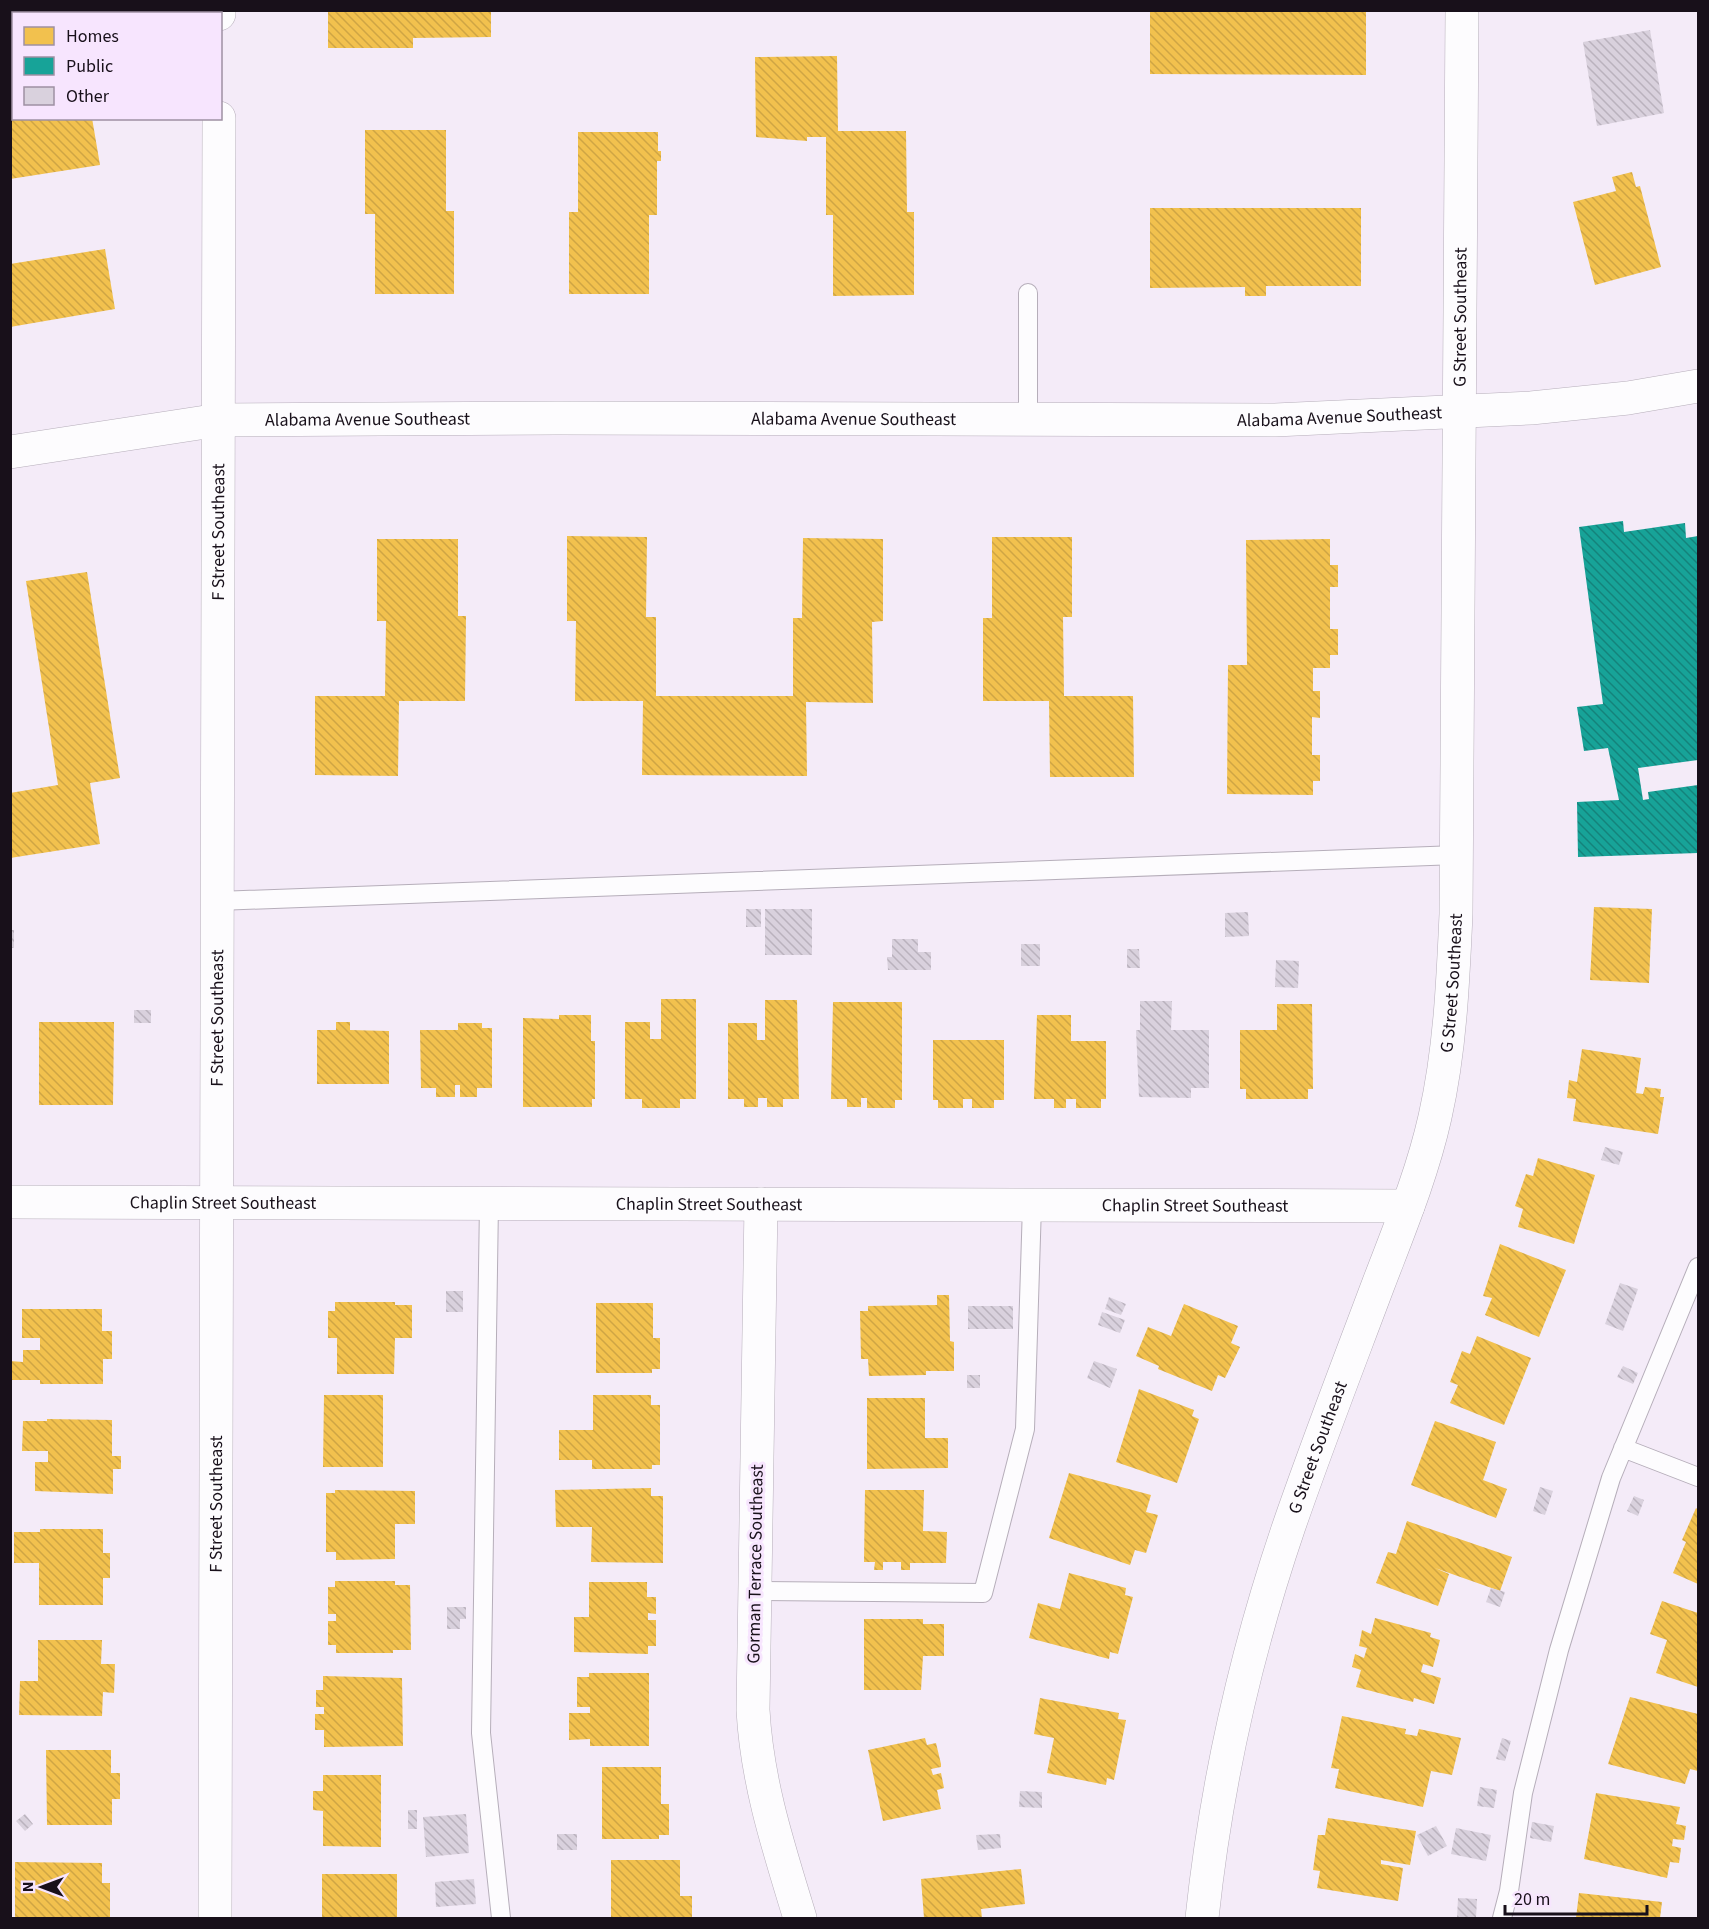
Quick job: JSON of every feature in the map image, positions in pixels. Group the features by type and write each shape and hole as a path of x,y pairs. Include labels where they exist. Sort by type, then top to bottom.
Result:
{"street":[{"name":"G Street Southeast","path":"1202,1918 1232,1735 1270,1586 1317,1447 1408,1206 1435,1118 1444,1064 1454,978 1457,855 1462,10"},
{"name":"F Street Southeast","path":"214,1918 218,1203 219,120"},
{"name":"Alabama Avenue Southeast","path":"10,452 219,420 1275,420 1461,413 1628,398 1698,386"},
{"name":"Chaplin Street Southeast","path":"10,1202 1408,1206"},
{"name":"Gorman Terrace Southeast","path":"761,1204 753,1710 758,1766 767,1808 800,1918"}],"lane":[{"path":"1028,293 1028,419"},
{"path":"218,901 1457,855"},
{"path":"489,1203 481,1733 501,1918"},
{"path":"755,1591 983,1593 1025,1430 1032,1205"},
{"path":"1502,1918 1509,1891 1523,1793 1556,1660 1611,1478 1698,1267"},
{"path":"1623,1448 1698,1477"}],"building: Homes":[{"path":"40,10 100,10 100,12 40,12"},
{"path":"328,10 491,10 491,37 413,38 413,48 328,48"},
{"path":"1150,10 1366,10 1366,75 1150,74"},
{"path":"837,56 838,131 906,131 907,212 914,212 914,295 833,296 833,215 826,215 826,137 807,137 807,141 756,137 755,57"},
{"path":"12,114 12,120 92,120 100,165 10,179 10,115"},
{"path":"365,130 446,130 446,211 454,211 454,294 375,294 375,214 365,214"},
{"path":"578,132 658,132 658,151 661,151 661,161 657,161 657,215 649,215 649,294 569,294 569,212 578,212"},
{"path":"1632,172 1636,187 1640,186 1661,267 1595,285 1573,202 1616,191 1612,177"},
{"path":"1150,208 1361,208 1361,286 1266,286 1266,296 1245,296 1245,287 1150,288"},
{"path":"105,249 115,309 10,327 10,264"},
{"path":"567,536 647,537 646,617 656,617 656,696 793,696 793,618 802,618 803,538 883,539 883,621 872,622 873,703 806,702 807,776 642,775 643,701 575,701 576,621 567,621"},
{"path":"992,537 1072,537 1072,617 1063,617 1064,696 1133,696 1134,777 1050,777 1049,701 983,701 983,618 992,618"},
{"path":"377,539 458,539 458,616 466,616 465,701 399,701 398,776 315,775 315,696 385,696 386,621 377,621"},
{"path":"1330,539 1330,565 1338,565 1338,587 1330,587 1330,629 1338,629 1338,655 1330,655 1330,668 1313,668 1313,691 1320,691 1320,718 1312,717 1312,755 1320,755 1320,781 1313,781 1313,795 1227,794 1228,665 1247,665 1246,540"},
{"path":"87,572 120,778 90,783 100,844 10,858 10,793 58,785 26,581"},
{"path":"1594,907 1652,909 1649,983 1590,980"},
{"path":"661,999 696,999 696,1099 680,1099 680,1108 642,1108 642,1099 625,1099 625,1022 650,1022 650,1039 661,1039"},
{"path":"765,1000 797,1000 799,1099 783,1099 783,1107 767,1107 767,1098 758,1098 758,1107 744,1107 744,1099 728,1099 728,1023 757,1023 757,1040 765,1040"},
{"path":"833,1002 902,1002 902,1100 895,1100 895,1108 867,1108 867,1098 861,1098 861,1107 847,1107 847,1099 831,1099"},
{"path":"1277,1004 1312,1004 1313,1089 1308,1089 1308,1099 1246,1099 1246,1089 1240,1089 1240,1030 1277,1030"},
{"path":"559,1015 591,1015 591,1041 595,1041 595,1099 592,1099 592,1107 523,1107 523,1018 559,1019"},
{"path":"1037,1015 1071,1015 1071,1041 1106,1041 1106,1099 1101,1099 1101,1108 1076,1108 1076,1099 1066,1099 1066,1108 1054,1108 1054,1099 1034,1099"},
{"path":"39,1022 114,1022 113,1105 39,1105"},
{"path":"336,1022 350,1022 350,1030 389,1031 389,1084 317,1084 317,1030 336,1030"},
{"path":"458,1023 482,1023 482,1028 492,1028 492,1088 477,1088 477,1097 460,1097 460,1085 455,1085 455,1097 436,1097 436,1088 421,1088 420,1030 458,1030"},
{"path":"933,1040 1004,1040 1004,1100 994,1100 994,1108 972,1108 972,1099 963,1099 963,1108 938,1108 938,1100 933,1100"},
{"path":"1582,1049 1641,1058 1636,1093 1643,1094 1645,1087 1661,1089 1660,1097 1664,1097 1658,1134 1573,1121 1576,1099 1567,1098 1569,1080 1577,1082"},
{"path":"1538,1158 1595,1175 1574,1244 1518,1227 1523,1209 1515,1206 1526,1174 1533,1176"},
{"path":"1500,1244 1566,1270 1539,1337 1485,1315 1492,1298 1483,1296"},
{"path":"937,1295 949,1295 950,1341 954,1342 954,1371 926,1371 926,1375 869,1376 868,1359 861,1359 860,1311 868,1311 868,1306 937,1305"},
{"path":"335,1302 395,1302 395,1305 412,1305 412,1338 395,1338 394,1374 337,1374 337,1338 328,1338 328,1311 335,1311"},
{"path":"596,1303 653,1303 653,1338 660,1338 660,1369 652,1369 652,1373 596,1373"},
{"path":"1184,1304 1238,1326 1231,1343 1240,1347 1225,1378 1218,1375 1212,1391 1158,1369 1159,1366 1136,1356 1148,1327 1171,1336"},
{"path":"22,1309 102,1309 102,1331 112,1331 112,1359 103,1359 103,1384 40,1384 40,1380 10,1380 10,1361 23,1362 23,1350 40,1350 40,1338 22,1338"},
{"path":"1477,1336 1531,1358 1504,1425 1450,1403 1458,1385 1450,1382 1462,1351 1470,1354"},
{"path":"1139,1389 1194,1410 1192,1416 1199,1419 1177,1483 1116,1462"},
{"path":"324,1395 383,1395 383,1467 323,1467"},
{"path":"593,1395 651,1395 651,1405 660,1405 660,1465 652,1465 652,1469 592,1469 592,1460 559,1460 559,1430 593,1430"},
{"path":"867,1398 925,1398 925,1438 948,1438 948,1468 867,1469"},
{"path":"47,1419 112,1420 112,1456 121,1456 121,1469 113,1469 113,1494 35,1491 35,1462 48,1462 48,1451 22,1451 23,1421 47,1421"},
{"path":"1435,1421 1496,1442 1483,1480 1507,1489 1496,1518 1411,1485"},
{"path":"1069,1473 1151,1495 1146,1512 1158,1515 1146,1553 1135,1550 1130,1565 1049,1538"},
{"path":"651,1488 651,1496 663,1496 663,1563 591,1562 592,1527 556,1527 555,1490"},
{"path":"335,1490 415,1491 415,1524 395,1524 395,1559 336,1560 336,1552 326,1552 326,1493 335,1493"},
{"path":"865,1490 924,1490 923,1531 947,1532 946,1563 910,1563 910,1570 901,1570 901,1562 883,1562 883,1570 874,1570 875,1562 864,1562"},
{"path":"1696,1508 1698,1510 1698,1584 1673,1573 1686,1542 1682,1540"},
{"path":"1407,1521 1512,1557 1500,1591 1435,1568 1449,1574 1438,1606 1376,1583 1388,1552 1396,1554"},
{"path":"40,1529 103,1529 103,1553 110,1553 110,1578 103,1578 103,1605 39,1605 39,1563 14,1563 14,1532 40,1532"},
{"path":"1069,1573 1126,1588 1125,1595 1133,1597 1118,1654 1110,1652 1109,1659 1029,1638 1038,1603 1060,1609"},
{"path":"335,1581 395,1581 395,1585 410,1585 411,1650 393,1650 393,1653 336,1653 336,1645 328,1645 328,1621 336,1621 336,1614 328,1614 328,1587 335,1587"},
{"path":"589,1582 647,1582 647,1597 656,1597 656,1614 648,1613 648,1620 656,1620 656,1646 648,1646 648,1654 574,1652 574,1617 589,1617"},
{"path":"1662,1601 1698,1613 1698,1687 1656,1673 1667,1640 1650,1634"},
{"path":"1375,1618 1431,1633 1430,1637 1440,1640 1433,1667 1423,1664 1421,1672 1441,1678 1434,1704 1414,1698 1413,1702 1356,1687 1361,1670 1352,1667 1355,1654 1364,1658 1367,1648 1359,1646 1362,1630 1371,1634"},
{"path":"864,1619 923,1619 923,1624 944,1624 944,1656 923,1656 921,1690 864,1690"},
{"path":"38,1640 102,1640 101,1664 115,1664 114,1693 103,1692 102,1716 19,1715 20,1681 38,1681"},
{"path":"589,1673 649,1673 649,1746 590,1746 590,1739 569,1740 569,1713 590,1713 590,1707 577,1707 577,1677 589,1677"},
{"path":"323,1676 402,1678 403,1746 324,1747 324,1730 315,1730 315,1714 324,1714 324,1707 316,1707 316,1690 323,1690"},
{"path":"1630,1697 1698,1714 1698,1771 1690,1769 1685,1784 1608,1764"},
{"path":"1040,1698 1119,1713 1118,1719 1126,1720 1114,1780 1107,1778 1106,1785 1047,1773 1054,1738 1034,1734"},
{"path":"1342,1716 1406,1729 1405,1734 1417,1736 1419,1729 1461,1738 1452,1775 1431,1771 1423,1807 1335,1788 1339,1769 1331,1768"},
{"path":"925,1738 927,1745 936,1743 941,1764 941,1767 931,1769 933,1775 941,1773 944,1788 937,1790 941,1809 883,1821 868,1750"},
{"path":"46,1750 111,1750 111,1773 120,1773 120,1799 112,1799 112,1825 47,1825"},
{"path":"602,1767 661,1767 661,1804 669,1804 669,1835 659,1835 659,1839 602,1839"},
{"path":"323,1775 381,1775 381,1847 323,1846 323,1811 313,1810 313,1791 323,1791"},
{"path":"1596,1793 1680,1807 1676,1824 1686,1826 1684,1840 1673,1839 1672,1846 1681,1848 1679,1863 1670,1862 1667,1878 1584,1859"},
{"path":"1328,1818 1416,1831 1410,1865 1381,1860 1381,1864 1403,1868 1398,1901 1317,1888 1320,1871 1313,1870 1318,1835 1325,1835"},
{"path":"611,1860 680,1860 680,1896 692,1896 692,1918 611,1918"},
{"path":"15,1862 102,1863 102,1883 110,1883 110,1918 15,1918"},
{"path":"1021,1869 1025,1904 981,1909 982,1918 924,1918 921,1879"},
{"path":"322,1874 397,1874 397,1918 322,1918"},
{"path":"1579,1893 1662,1902 1660,1918 1576,1918"}],"building: Public":[{"path":"1623,521 1624,532 1685,523 1686,538 1698,536 1698,760 1638,768 1643,800 1649,799 1648,792 1698,785 1698,853 1578,857 1577,802 1619,800 1608,748 1584,751 1577,707 1603,704 1579,527"}],"building: Other":[{"path":"1650,30 1664,113 1597,126 1583,42"},
{"path":"746,909 761,909 761,927 746,927"},
{"path":"765,909 812,909 812,955 765,955"},
{"path":"1248,912 1249,936 1225,937 1225,913"},
{"path":"10,930 14,930 14,948 10,948"},
{"path":"892,939 918,939 918,952 931,952 931,970 888,970 887,957 892,957"},
{"path":"1021,944 1040,944 1040,966 1021,966"},
{"path":"1127,949 1139,949 1140,968 1127,968"},
{"path":"1276,960 1299,961 1298,988 1275,987"},
{"path":"1140,1001 1172,1001 1171,1030 1209,1030 1209,1088 1191,1088 1191,1098 1139,1097 1136,1030 1140,1030"},
{"path":"134,1010 151,1010 151,1023 134,1023"},
{"path":"1605,1147 1623,1152 1619,1165 1601,1160"},
{"path":"1620,1283 1638,1289 1623,1331 1605,1324"},
{"path":"446,1291 463,1291 463,1312 446,1312"},
{"path":"1109,1297 1126,1304 1121,1315 1105,1309"},
{"path":"968,1306 1013,1306 1013,1329 968,1329"},
{"path":"1102,1312 1125,1320 1120,1333 1098,1325"},
{"path":"1094,1361 1117,1369 1110,1388 1087,1378"},
{"path":"1623,1366 1638,1373 1633,1384 1617,1377"},
{"path":"967,1375 980,1375 980,1388 967,1388"},
{"path":"1540,1487 1553,1491 1545,1515 1533,1511"},
{"path":"1634,1496 1644,1500 1638,1516 1627,1511"},
{"path":"1491,1588 1505,1592 1500,1607 1486,1602"},
{"path":"447,1607 466,1607 466,1619 460,1619 460,1629 447,1629"},
{"path":"1502,1738 1511,1741 1505,1761 1496,1759"},
{"path":"1480,1787 1497,1790 1494,1808 1477,1806"},
{"path":"1020,1791 1042,1792 1042,1808 1019,1807"},
{"path":"408,1810 417,1810 417,1829 408,1829"},
{"path":"25,1814 33,1824 25,1831 16,1821"},
{"path":"466,1814 469,1853 426,1857 423,1817"},
{"path":"1532,1822 1554,1826 1551,1842 1530,1838"},
{"path":"1436,1826 1447,1846 1428,1856 1417,1835"},
{"path":"1456,1828 1491,1835 1486,1861 1451,1854"},
{"path":"557,1834 577,1834 577,1850 557,1850"},
{"path":"1000,1834 1001,1848 978,1850 976,1835"},
{"path":"474,1879 476,1904 436,1907 435,1882"},
{"path":"1458,1898 1477,1899 1476,1918 1457,1918"}]}
